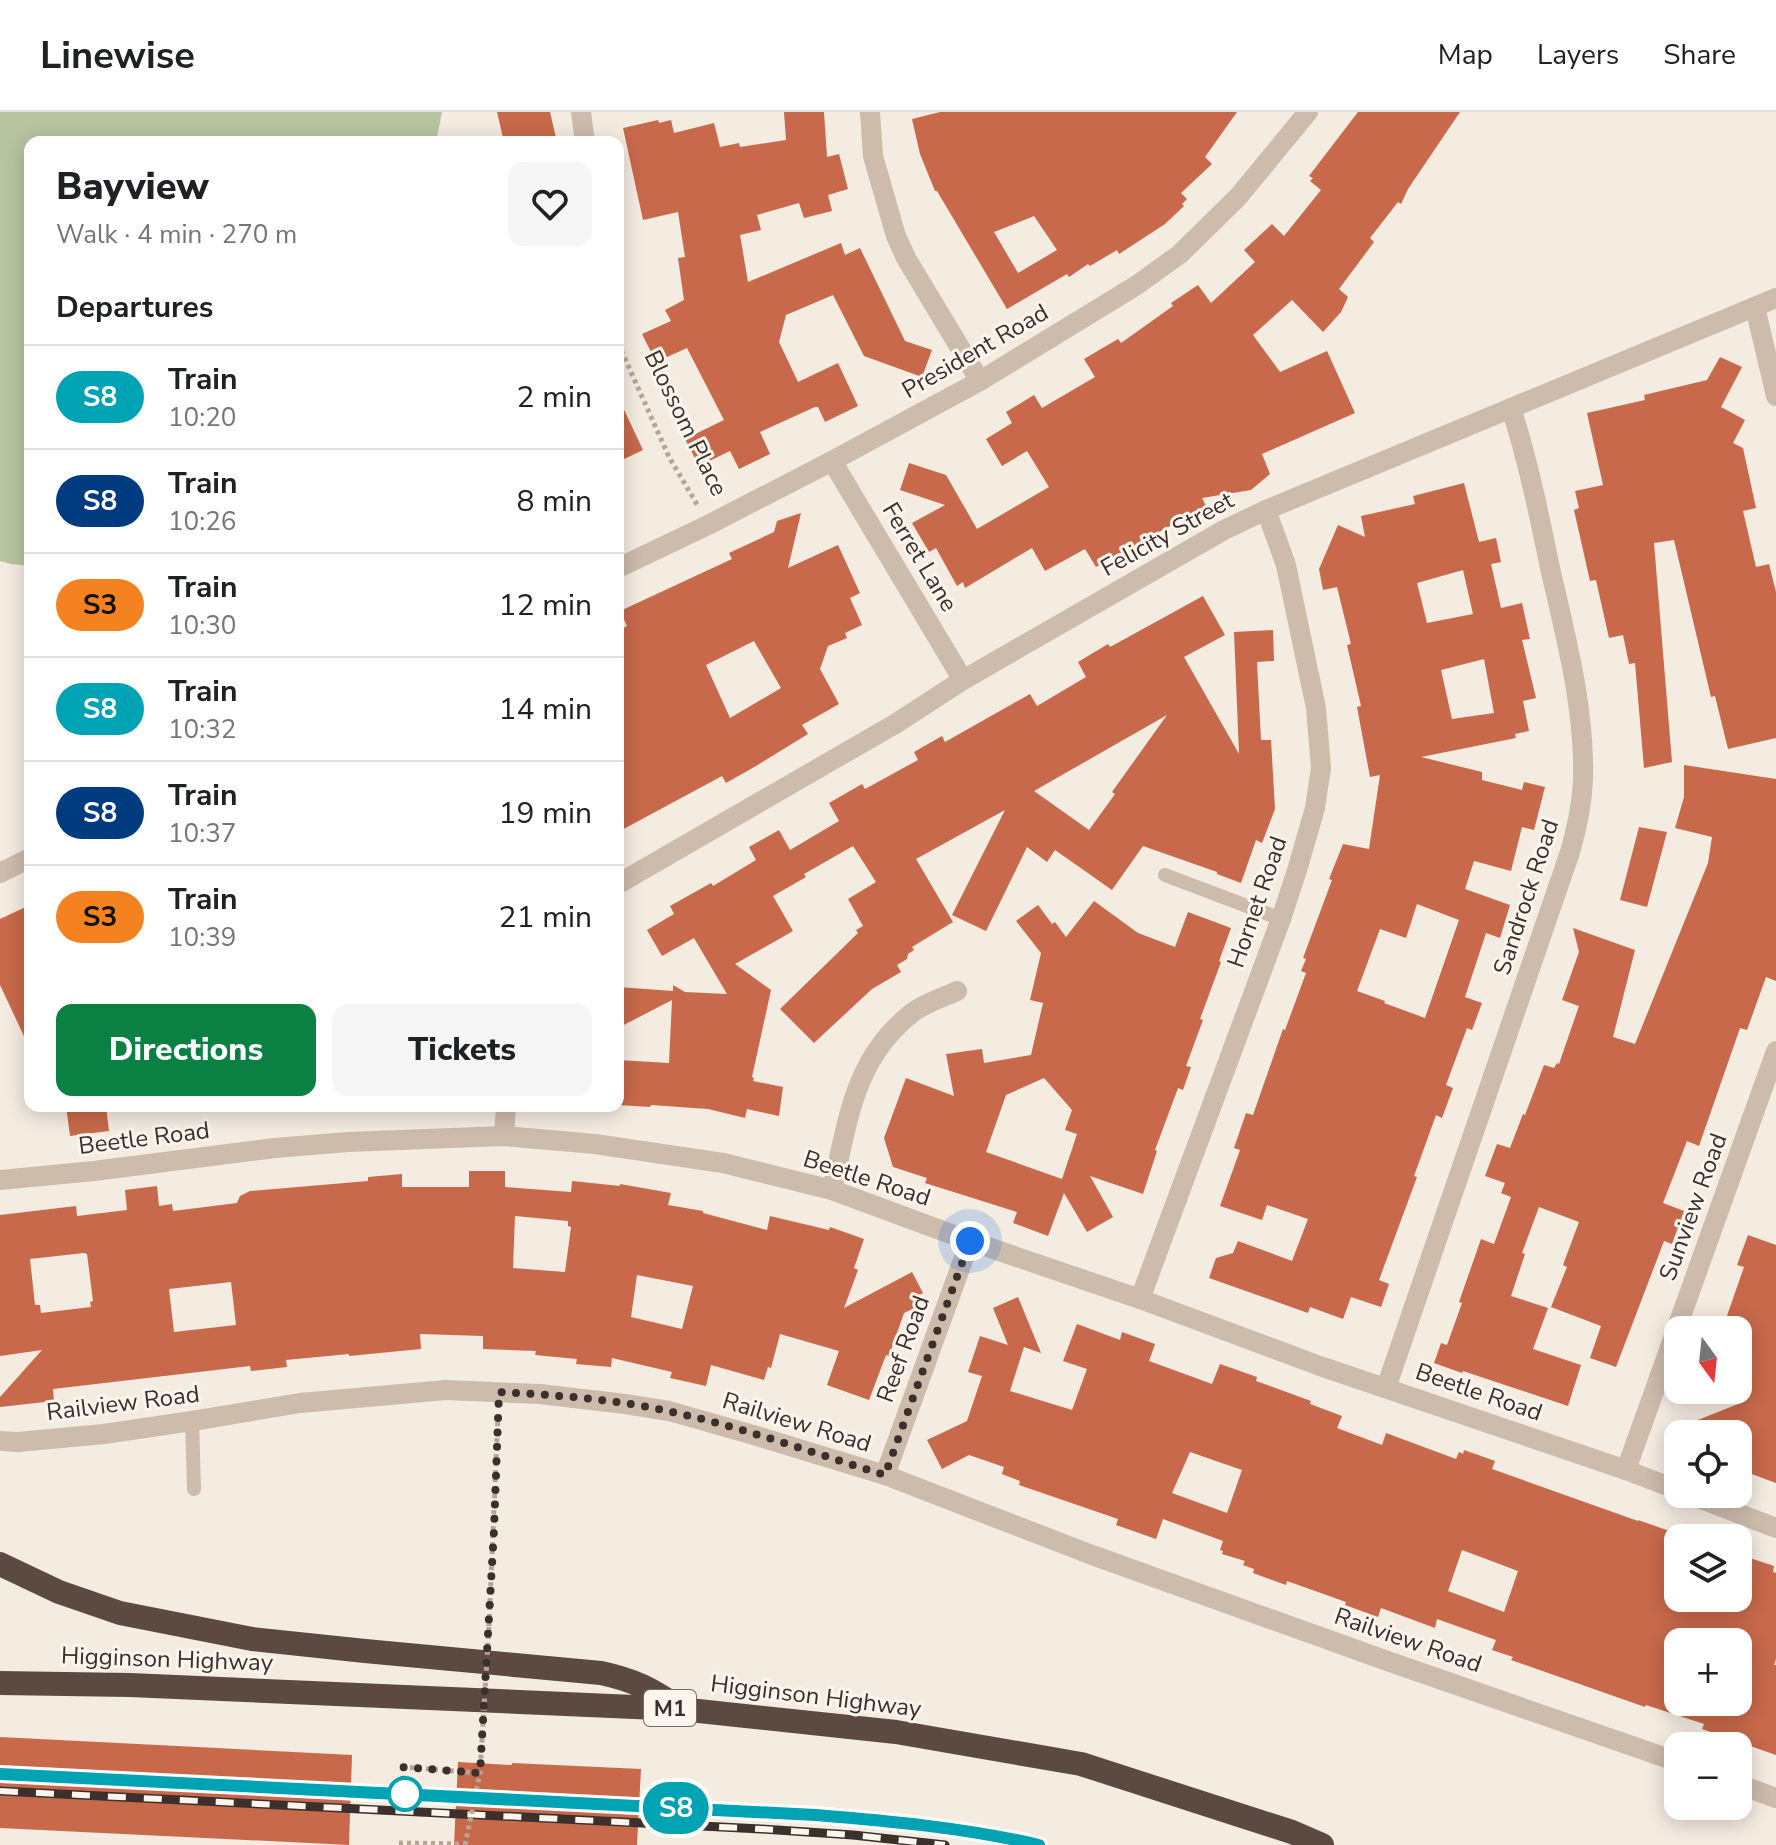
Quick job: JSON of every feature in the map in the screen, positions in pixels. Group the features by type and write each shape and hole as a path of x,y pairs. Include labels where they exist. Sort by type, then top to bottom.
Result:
{"highway":[{"path":"0,1564 59,1592 120,1613 252,1639 601,1673 627,1678 653,1690 680,1709"},
{"name":"Higginson Highway","path":"0,1683 130,1685 680,1709 896,1732 1081,1764 1292,1832 1322,1845"}],"street":[{"path":"581,112 584,136"},
{"path":"870,112 873,156 896,236 980,381"},
{"name":"President Road","path":"624,565 832,461 980,381 1137,285 1180,254 1238,197 1308,112"},
{"name":"Felicity Street","path":"624,881 1224,530 1776,298"},
{"path":"1755,307 1776,396"},
{"name":"Sandrock Road","path":"1386,1388 1578,822 1583,781 1582,748 1572,667 1530,472 1511,408"},
{"name":"Ferret Lane","path":"832,461 963,680"},
{"name":"Hornet Road","path":"1140,1299 1281,919 1315,808 1321,768 1316,708 1286,565 1266,510"},
{"path":"0,873 24,861"},
{"path":"832,1190 851,1108 868,1063 887,1036 914,1011 957,991"},
{"name":"Sunview Road","path":"1626,1470 1776,1051"},
{"path":"504,1136 506,1112"},
{"name":"Beetle Road","path":"0,1180 275,1148 504,1136 595,1144 723,1163 832,1190 1320,1366 1664,1485"},
{"name":"Reef Road","path":"885,1475 970,1241"},
{"name":"Railview Road","path":"6,1443 104,1434 300,1403 446,1390 540,1394 669,1411 885,1475 1092,1555 1664,1757"},
{"path":"1724,1508 1776,1528"},
{"path":"1752,1789 1776,1798"}],"lane":[{"path":"1165,875 1281,919"},
{"path":"192,1421 194,1489"}],"path":[{"name":"Blossom Place","path":"624,356 669,457 708,525"},
{"path":"399,1843 465,1845 480,1773 499,1392"},
{"path":"402,1767 480,1773"}],"green space":[{"path":"0,112 442,112 437,136 24,136 24,565 0,561"}],"building":[{"path":"497,112 550,112 556,136 503,136"},
{"path":"784,112 824,112 827,157 839,154 848,189 828,195 832,211 804,218 799,203 757,215 761,230 740,235 748,282 841,243 845,255 860,248 905,341 932,350 922,377 864,356 833,295 786,315 779,342 798,382 838,363 858,406 825,422 818,407 815,407 760,432 770,454 739,469 730,451 699,466 685,439 724,420 687,348 656,362 642,334 671,321 665,310 684,300 678,258 685,257 678,212 643,220 623,128 671,120 674,133 714,123 720,147 739,143 740,147 786,140"},
{"path":"940,112 1237,112 1205,157 1212,164 1181,193 1187,199 1182,204 1184,206 1165,224 1119,254 1117,250 1069,277 1067,274 1007,309 935,191 920,154 912,119","holes":["1034,216 1057,250 1018,273 994,232"]},
{"path":"1358,112 1460,112 1401,204 1398,202 1370,238 1374,242 1339,289 1348,297 1341,312 1323,332 1292,300 1253,335 1280,372 1327,351 1355,413 1262,454 1270,474 1251,490 1202,498 1206,506 1096,567 1085,549 1045,571 1032,548 965,588 963,582 957,586 936,548 929,552 912,523 945,505 900,490 909,463 946,475 977,529 1049,487 1027,451 1002,466 986,439 1012,423 1006,412 1034,395 1042,408 1095,377 1084,359 1118,339 1121,343 1198,285 1211,303 1255,262 1244,250 1272,224 1284,236 1321,190 1310,181 1313,178 1309,176"},
{"path":"1720,357 1742,367 1721,407 1745,420 1733,443 1743,448 1756,508 1743,511 1756,567 1769,564 1776,592 1776,738 1728,749 1715,696 1711,697 1674,540 1654,543 1672,762 1644,768 1635,663 1629,664 1623,635 1609,638 1596,580 1590,581 1574,510 1579,508 1575,491 1603,485 1587,413 1645,400 1644,395 1707,380"},
{"path":"624,410 643,450 624,459"},
{"path":"1464,483 1479,542 1496,538 1501,562 1491,564 1501,608 1522,603 1530,639 1522,640 1536,698 1523,701 1529,731 1515,734 1516,738 1421,757 1482,772 1482,780 1522,790 1524,782 1545,787 1534,830 1522,827 1511,871 1474,861 1465,889 1510,905 1500,938 1486,933 1465,997 1482,1003 1472,1030 1467,1028 1446,1085 1453,1088 1442,1118 1436,1115 1379,1280 1389,1284 1381,1307 1351,1297 1343,1319 1310,1307 1308,1313 1209,1278 1216,1258 1233,1253 1238,1241 1292,1261 1308,1219 1267,1205 1262,1220 1220,1206 1240,1150 1234,1148 1246,1113 1253,1115 1306,973 1301,971 1306,959 1303,958 1343,844 1369,849 1380,775 1370,777 1357,707 1361,706 1347,645 1351,644 1337,587 1323,590 1319,569 1338,525 1365,537 1361,516 1415,504 1413,496","holes":["1463,570 1473,614 1427,623 1417,583","1484,659 1494,713 1452,719 1441,670","1417,904 1459,920 1425,1018 1357,991 1380,929 1406,938"]},
{"path":"801,513 788,568 838,545 860,593 850,598 862,625 845,633 847,638 828,646 820,669 839,704 802,725 808,734 756,766 726,783 722,776 624,829 624,627 627,626 624,609 732,559 729,553 774,532 777,521","holes":["754,641 781,688 730,718 706,665"]},
{"path":"1203,596 1225,635 1184,657 1239,754 1234,632 1273,630 1274,661 1257,662 1261,740 1271,740 1275,809 1262,843 1256,840 1241,883 1143,846 1112,890 1055,850 1047,862 1027,847 986,931 952,915 1005,810 916,859 953,922 912,947 914,950 907,959 897,965 901,972 872,989 814,1043 780,1009 863,926 848,899 876,882 853,846 773,896 793,931 735,964 771,990 752,1077 753,1081 783,1087 779,1116 747,1109 745,1118 708,1109 624,1105 624,1060 669,1063 672,1000 624,1025 624,987 673,991 673,985 685,992 727,994 694,938 662,956 647,930 674,914 670,906 711,883 713,886 756,860 749,847 779,830 790,850 839,821 829,803 862,784 865,789 918,760 914,752 942,736 945,742 1030,694 1037,706 1086,677 1078,662 1108,644 1110,647","holes":["1167,715 1112,792 1115,794 1089,830 1034,791"]},
{"path":"1684,765 1776,779 1776,981 1766,977 1747,1030 1740,1028 1699,1146 1687,1141 1663,1203 1684,1211 1672,1244 1664,1241 1616,1367 1590,1358 1601,1326 1551,1307 1567,1267 1563,1265 1579,1222 1539,1207 1522,1253 1525,1254 1511,1296 1548,1308 1533,1349 1581,1365 1568,1406 1434,1363 1441,1343 1447,1345 1481,1239 1494,1244 1511,1197 1501,1193 1505,1183 1485,1176 1497,1144 1510,1148 1544,1065 1554,1068 1559,1064 1579,1006 1562,1000 1579,952 1573,928 1635,950 1613,1037 1635,1044 1708,863 1712,837 1675,828 1684,797"},
{"path":"1639,827 1667,832 1647,907 1620,900"},
{"path":"1094,901 1138,933 1175,947 1188,912 1231,928 1186,1066 1191,1067 1183,1090 1178,1088 1155,1150 1143,1194 1090,1176 1113,1217 1087,1232 1064,1193 1048,1236 1013,1223 1017,1212 925,1183 927,1178 893,1167 884,1138 906,1078 954,1096 946,1054 982,1049 984,1063 1031,1055 1043,1003 1030,1000 1041,953 1016,921 1038,905 1066,937","holes":["1044,1078 1072,1110 1065,1130 1077,1134 1062,1179 986,1152 1006,1095"]},
{"path":"24,908 24,1036 0,985 0,919"},
{"path":"67,1112 107,1112 109,1131 70,1136"},
{"path":"469,1171 505,1171 505,1187 571,1192 572,1181 620,1184 671,1193 668,1205 703,1211 767,1230 770,1216 829,1230 830,1227 864,1239 854,1268 858,1270 844,1308 912,1272 923,1293 914,1298 919,1306 904,1313 869,1400 827,1385 839,1351 780,1334 771,1368 768,1367 764,1380 711,1365 706,1386 670,1378 672,1372 612,1358 611,1367 576,1364 577,1359 535,1355 536,1351 483,1349 483,1336 420,1334 421,1349 286,1360 287,1367 251,1371 250,1366 53,1389 54,1401 0,1407 0,1397 42,1350 0,1356 0,1215 76,1206 77,1216 127,1210 125,1190 157,1186 159,1206 172,1204 173,1211 237,1203 240,1196 250,1191 368,1181 368,1177 402,1174 402,1187 469,1187","holes":["515,1216 568,1221 571,1227 565,1272 513,1268","87,1254 93,1301 90,1302 91,1307 41,1313 40,1305 35,1305 30,1259","637,1275 693,1286 682,1329 631,1317","231,1282 236,1325 174,1332 169,1289"]},
{"path":"1748,1235 1776,1245 1776,1483 1752,1474 1752,1420 1698,1420 1738,1404 1752,1404 1752,1316 1727,1316 1744,1267 1737,1265"},
{"path":"1018,1297 1041,1353 1024,1347 1010,1391 1072,1410 1087,1369 1063,1361 1077,1324 1120,1340 1122,1332 1155,1344 1149,1361 1212,1384 1220,1364 1257,1377 1256,1381 1342,1416 1337,1428 1382,1445 1386,1433 1456,1459 1459,1452 1463,1454 1464,1450 1495,1461 1492,1469 1664,1529 1664,1612 1752,1612 1752,1559 1774,1566 1776,1755 1752,1747 1752,1732 1711,1732 1702,1729 1704,1724 1680,1716 1752,1716 1752,1628 1664,1628 1664,1711 1511,1660 1513,1657 1492,1650 1496,1640 1437,1619 1435,1628 1381,1608 1378,1617 1287,1581 1286,1585 1253,1573 1254,1569 1243,1565 1245,1561 1222,1554 1223,1541 1163,1519 1156,1539 1116,1525 1118,1519 1019,1485 1020,1481 1002,1474 1004,1467 969,1455 942,1469 927,1440 967,1421 982,1376 968,1372 980,1336 1008,1345 993,1308","holes":["1190,1452 1242,1470 1227,1513 1172,1493","1462,1550 1518,1571 1504,1612 1448,1591"]},
{"path":"0,1737 352,1755 349,1845 0,1828"},
{"path":"458,1762 641,1769 637,1845 454,1845"}],"railway":[{"path":"0,1774 816,1815 955,1830 1038,1845"},
{"path":"0,1791 761,1829 945,1845"}],"train":[{"name":"S8","path":"0,1774 816,1815 945,1828 1039,1845"}],"route":[{"path":"405,1794 402,1767 480,1773 499,1392 540,1394 669,1411 885,1475 970,1241"}]}
